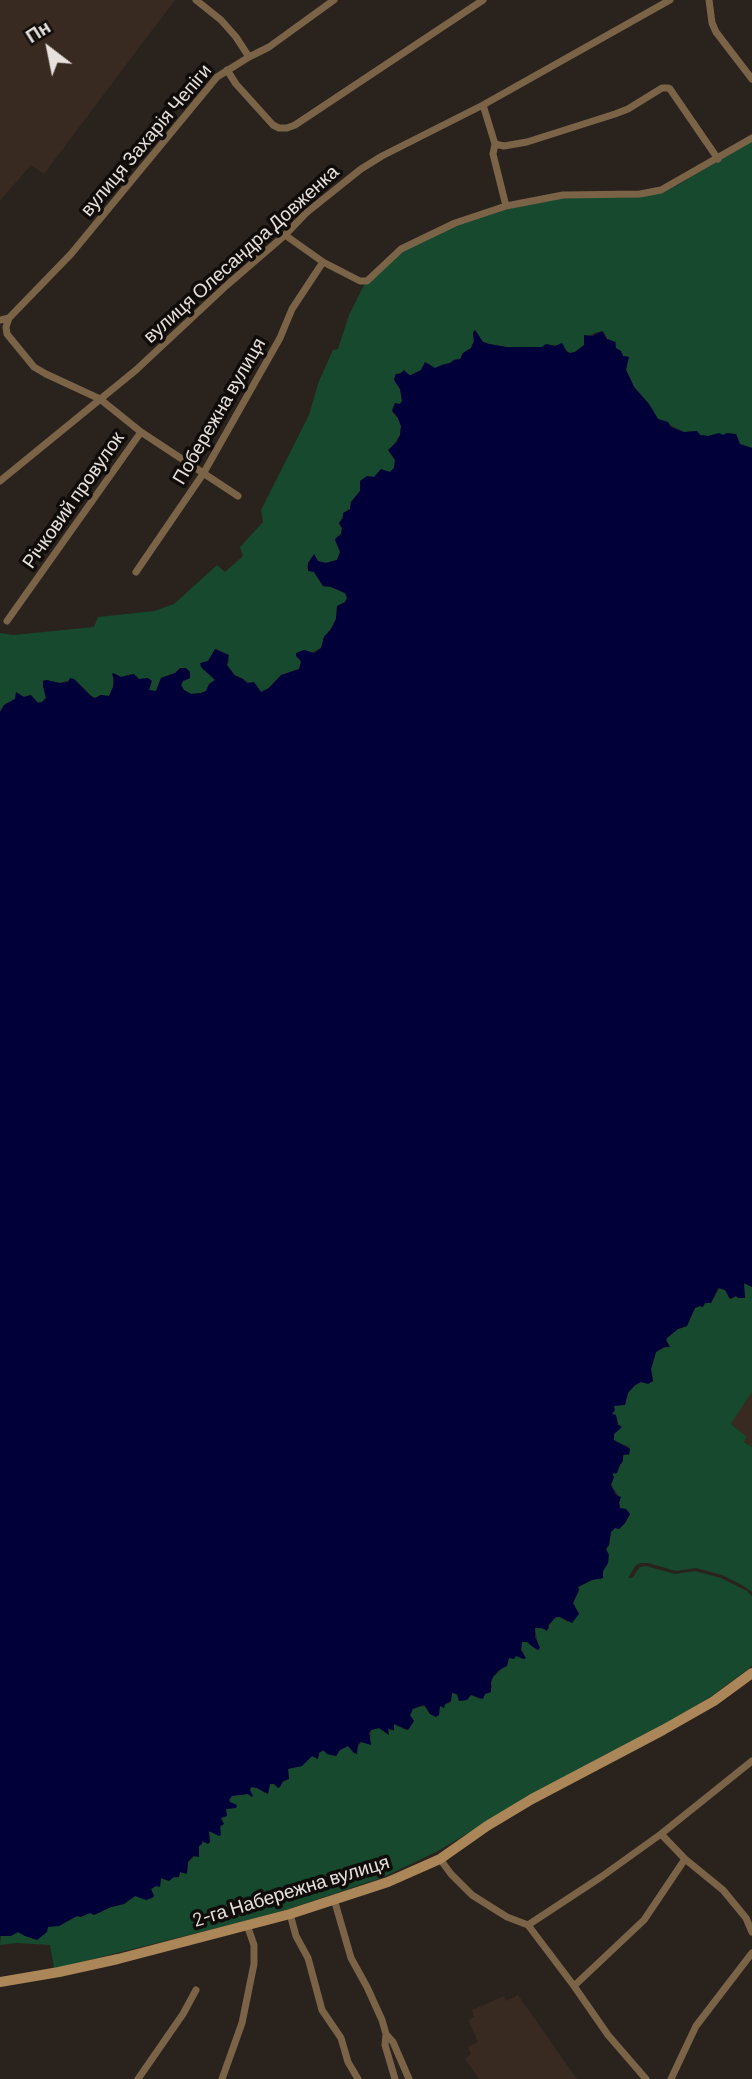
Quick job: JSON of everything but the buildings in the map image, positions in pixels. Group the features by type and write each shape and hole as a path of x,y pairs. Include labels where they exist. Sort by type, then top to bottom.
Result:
{"main road":[{"name":"2-га Набережна вулиця","path":"0,1982 118,1959 290,1914 388,1882 440,1859 532,1799 663,1730 724,1694 752,1673"}],"street":[{"path":"195,0 221,20 248,57"},
{"name":"вулиця Захарія Чепіги","path":"9,318 71,254 217,77 269,47 334,0"},
{"path":"227,70 273,125 279,128 295,125 483,0"},
{"name":"вулиця Олесандра Довженка","path":"0,481 136,370 306,213 361,169 483,105 670,0"},
{"path":"709,0 716,32 752,79"},
{"path":"495,144 504,146 527,142 615,114 662,88 667,88 718,159"},
{"path":"483,105 495,144 493,154 506,206"},
{"path":"285,235 323,262 360,281 367,281 394,254 412,242 455,223 506,206 571,194 640,194 662,190 752,138"},
{"name":"Побережна вулиця","path":"136,572 203,474 280,338 292,309 323,262"},
{"path":"0,320 9,318"},
{"path":"9,318 7,334 34,367 100,399 141,432 237,495"},
{"name":"Річковий провулок","path":"7,621 141,432"},
{"path":"528,1925 601,1877 750,1766"},
{"path":"661,1834 685,1859 723,1890 746,1918 752,1932"},
{"path":"440,1859 472,1895 507,1917 528,1925 608,2035 646,2079"},
{"path":"574,1986 644,1920 685,1859"},
{"path":"334,1899 351,1958 377,2006 395,2079"},
{"path":"290,1914 296,1936 308,1958 322,2010 341,2038 348,2062 358,2079"},
{"path":"222,2079 243,2023 254,1964 254,1945 247,1925"},
{"path":"671,2079 696,2026 752,1953"},
{"path":"138,2079 183,2014 196,1990"},
{"path":"386,2034 393,2042 409,2079"}],"shaded area":[{"path":"0,0 175,0 44,174 31,165 0,201"},
{"path":"475,330 483,342 489,344 542,347 546,344 555,346 562,343 570,353 584,345 584,335 592,336 602,331 607,339 615,342 616,348 623,356 629,357 626,370 634,387 658,419 684,432 697,431 700,435 708,436 719,433 736,434 740,444 752,448 752,1287 744,1283 745,1298 736,1296 730,1299 725,1290 718,1288 711,1303 695,1308 687,1326 667,1338 670,1347 656,1352 651,1369 653,1381 635,1385 628,1393 625,1405 614,1406 612,1414 616,1415 618,1425 622,1427 614,1434 614,1440 630,1449 629,1454 623,1455 617,1473 612,1474 614,1477 611,1485 616,1495 621,1497 620,1508 626,1509 630,1514 619,1529 615,1528 611,1532 606,1549 609,1555 608,1563 603,1571 603,1578 578,1587 573,1603 579,1614 572,1623 556,1617 549,1624 547,1631 535,1628 535,1637 540,1648 538,1650 527,1642 522,1642 521,1650 526,1658 509,1658 507,1666 493,1677 491,1692 485,1694 483,1699 471,1695 467,1700 459,1701 457,1694 452,1693 451,1701 445,1704 444,1708 440,1706 439,1715 436,1717 423,1705 413,1709 410,1715 414,1721 408,1730 394,1724 394,1730 388,1729 389,1735 379,1728 371,1730 371,1745 361,1742 358,1744 357,1754 348,1746 336,1756 323,1750 318,1759 312,1756 302,1766 288,1769 289,1779 283,1781 278,1788 270,1784 268,1794 251,1787 252,1797 248,1794 232,1796 230,1802 237,1805 236,1808 226,1809 227,1816 221,1818 224,1824 220,1826 221,1835 209,1831 210,1842 208,1844 202,1841 199,1857 193,1856 188,1862 187,1874 180,1872 179,1877 169,1881 161,1878 160,1887 151,1889 154,1896 152,1898 146,1900 135,1896 124,1904 94,1915 90,1913 77,1916 59,1926 48,1927 47,1932 37,1940 18,1932 11,1936 0,1936 0,712 4,705 15,699 16,692 24,697 31,695 38,703 42,702 46,698 43,681 46,680 60,683 74,679 95,698 101,695 109,696 113,687 113,673 121,677 134,674 139,679 148,678 152,681 149,690 156,691 161,678 180,668 186,668 190,672 190,678 181,685 184,690 191,694 201,693 215,680 200,663 208,661 215,649 229,655 227,665 234,675 247,683 254,682 261,692 269,688 281,675 299,669 301,661 296,653 304,650 314,653 321,648 324,637 336,619 337,606 347,598 345,593 323,586 314,572 308,571 308,563 314,554 318,561 326,563 337,560 340,552 335,539 341,534 342,528 339,523 343,513 350,509 351,502 360,491 360,481 367,476 374,477 381,469 390,472 394,468 395,460 388,450 397,442 401,426 392,411 395,403 400,404 402,401 400,389 394,380 396,374 404,370 411,375 421,370 425,362 435,368 460,359 463,353 471,348"},
{"path":"752,1392 752,1447 744,1441 747,1437 731,1424"},
{"path":"518,1995 577,2079 479,2079 465,2059 471,2054 468,2047 478,2042 468,2020 474,2017 472,2010 504,1996 506,2001"}],"green space":[{"path":"752,141 752,448 740,444 736,434 708,436 695,431 684,432 658,419 634,387 626,370 628,356 623,356 616,348 616,342 607,339 604,332 584,338 584,345 570,353 558,345 506,347 489,344 483,342 475,330 471,348 463,353 460,359 435,369 428,363 411,375 402,372 396,374 394,378 402,401 400,404 395,403 392,410 401,426 400,435 392,447 394,468 390,472 380,471 374,477 367,476 360,483 360,491 351,502 350,509 343,514 339,525 342,528 335,541 340,552 337,560 325,563 311,560 308,563 307,569 314,572 323,586 345,593 347,598 337,608 336,619 324,637 321,648 311,653 304,650 299,659 302,663 299,669 284,674 261,692 235,675 227,665 229,660 224,653 216,649 202,669 215,681 201,693 191,694 184,690 181,685 190,678 190,672 181,668 161,678 156,691 149,690 151,683 132,674 121,677 113,673 113,687 109,696 101,695 95,698 74,679 60,683 46,680 43,681 43,686 46,698 42,702 36,702 31,695 24,697 15,693 17,697 4,705 0,712 0,633 13,635 94,627 98,617 154,611 174,604 217,565 225,572 243,556 240,547 263,522 261,510 309,415 319,381 333,350 338,349 349,315 364,285 403,250 472,218 548,199 662,191 676,186"},
{"path":"743,1283 752,1287 752,1392 731,1424 747,1437 744,1442 752,1447 752,1592 722,1575 696,1568 676,1571 641,1563 636,1565 628,1578 632,1578 640,1567 646,1566 675,1574 695,1571 721,1578 747,1591 752,1596 752,1666 712,1696 660,1727 530,1796 438,1851 384,1877 289,1909 57,1968 54,1968 50,1945 0,1945 1,1936 18,1932 31,1937 48,1927 90,1912 93,1915 124,1904 135,1896 154,1896 151,1889 160,1886 161,1878 167,1880 177,1878 180,1872 187,1873 188,1862 197,1854 207,1832 216,1834 223,1824 221,1818 225,1809 232,1808 234,1803 229,1800 235,1794 244,1795 251,1787 265,1793 270,1784 275,1786 289,1779 288,1769 303,1764 312,1756 318,1759 319,1753 324,1750 336,1756 339,1750 348,1746 354,1753 361,1742 370,1740 371,1730 379,1728 389,1735 388,1729 393,1731 394,1724 406,1730 413,1723 410,1715 413,1708 425,1706 430,1714 440,1706 450,1703 452,1693 461,1701 471,1695 480,1699 492,1688 493,1677 507,1664 509,1658 516,1656 524,1659 521,1642 527,1642 536,1648 538,1645 535,1628 549,1629 553,1618 560,1617 568,1622 579,1614 573,1603 578,1587 592,1580 601,1580 608,1563 606,1549 611,1532 615,1528 619,1529 630,1514 620,1508 618,1495 611,1485 614,1477 612,1473 617,1470 624,1455 629,1455 630,1449 614,1440 614,1434 621,1425 618,1425 616,1415 611,1414 614,1406 623,1404 630,1390 636,1385 653,1381 651,1369 656,1352 666,1347 667,1338 675,1330 686,1326 695,1308 711,1303 720,1287 730,1299 745,1296"}]}
